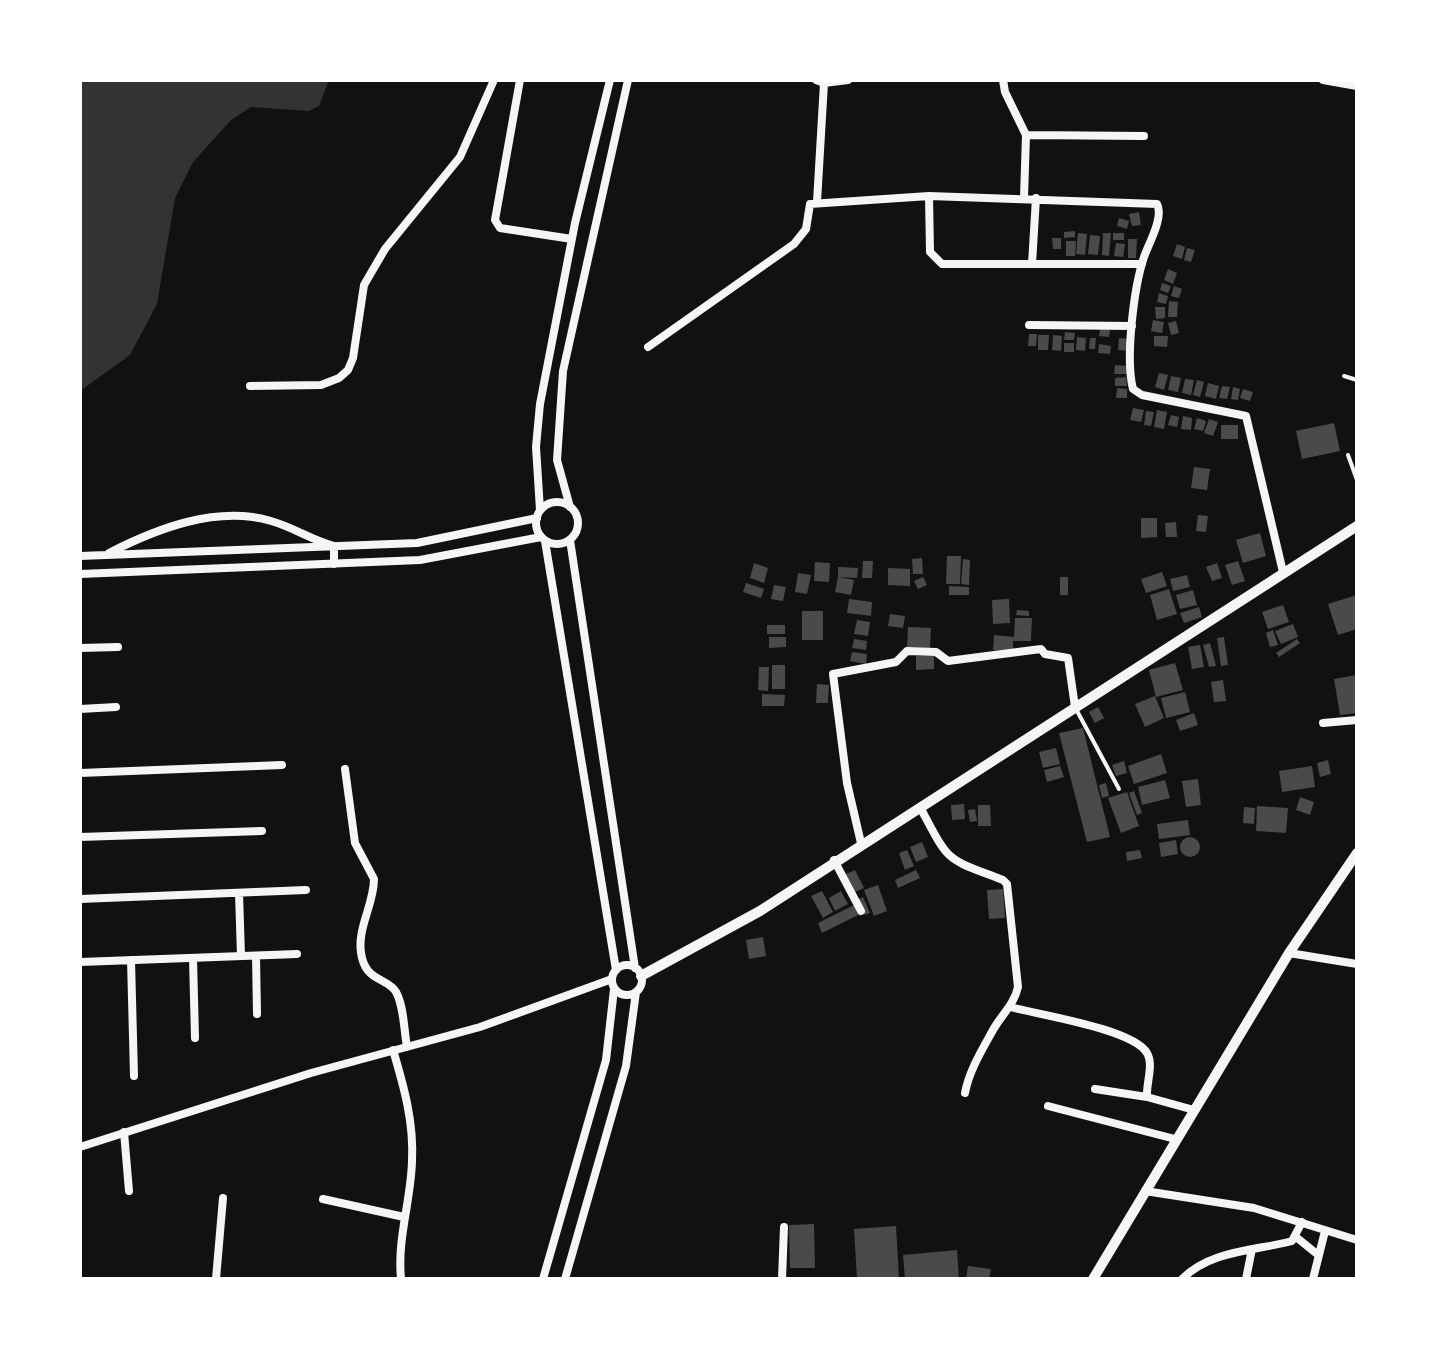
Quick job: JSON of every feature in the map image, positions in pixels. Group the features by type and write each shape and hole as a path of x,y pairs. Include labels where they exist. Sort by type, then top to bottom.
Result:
{"street":[{"path":"250,386 321,385 339,378 348,370 364,285 460,157 494,80"},
{"path":"520,80 495,220 500,228 572,239"},
{"path":"543,1279 606,1060 614,979 538,514 536,447 540,404 575,223 610,80"},
{"path":"80,574 420,560 543,539 562,544 570,540 578,525 557,460 563,371 628,80"},
{"path":"817,202 820,81 848,80"},
{"path":"1003,80 1005,92 1026,135 1024,198"},
{"path":"1323,80 1357,86"},
{"path":"1026,135 1144,136"},
{"path":"929,196 930,252 938,262 1142,264"},
{"path":"648,347 794,244 806,229 808,206 817,202 929,196 1157,204 1160,213 1142,264 1132,326 1130,379 1136,392 1246,416 1283,572"},
{"path":"1032,264 1036,198"},
{"path":"575,223 593,228"},
{"path":"1029,325 1132,326"},
{"path":"80,556 417,543 538,514 555,502 570,507"},
{"path":"103,555 142,536 186,522 246,517 268,520 306,539 334,546"},
{"path":"80,1147 393,1050 480,1027 614,979 625,966 638,972 728,930 1357,526"},
{"path":"565,1279 626,1066 638,972 570,540"},
{"path":"334,546 334,564"},
{"path":"80,648 118,647"},
{"path":"861,843 847,783 833,674 896,662 907,651 936,652 948,661 1041,649 1045,654 1068,658 1075,707"},
{"path":"80,709 116,707"},
{"path":"1323,723 1357,720"},
{"path":"80,773 282,765"},
{"path":"345,769 355,843 374,879 361,933 362,958 377,981 397,994 407,1047"},
{"path":"920,807 946,854 956,863 1007,884 1018,987 1010,1007 994,1029 965,1093"},
{"path":"80,837 262,831"},
{"path":"1093,1279 1289,953 1357,853"},
{"path":"834,860 861,911"},
{"path":"80,899 306,890"},
{"path":"239,893 241,956"},
{"path":"1289,953 1357,964"},
{"path":"80,962 297,954"},
{"path":"256,956 257,1014"},
{"path":"193,958 195,1038"},
{"path":"131,960 134,1076"},
{"path":"614,979 622,995 636,992"},
{"path":"1010,1007 1128,1038 1146,1051 1151,1063 1147,1097"},
{"path":"393,1050 410,1115 412,1162 400,1242 401,1279"},
{"path":"1095,1089 1147,1097 1194,1110"},
{"path":"1048,1106 1175,1139"},
{"path":"124,1132 129,1191"},
{"path":"1145,1191 1254,1208 1357,1240"},
{"path":"216,1279 223,1198"},
{"path":"323,1199 404,1217"},
{"path":"1296,1237 1302,1222"},
{"path":"782,1279 784,1227"},
{"path":"1313,1279 1325,1231"},
{"path":"1182,1279 1220,1256 1296,1237"},
{"path":"1296,1237 1317,1254"},
{"path":"553,1249 572,1257"},
{"path":"1246,1279 1252,1249"}],"lane":[{"path":"1344,376 1357,380"},
{"path":"1348,455 1357,480"},
{"path":"1075,707 1119,789"}],"shaded area":[{"path":"80,80 329,80 319,106 309,111 251,107 231,120 193,162 175,198 157,304 130,355 80,391"}],"building":[{"path":"1139,212 1141,225 1132,226 1129,214"},
{"path":"1119,218 1129,221 1127,229 1117,226"},
{"path":"1075,231 1075,237 1064,238 1064,232"},
{"path":"1078,233 1087,234 1085,255 1076,254"},
{"path":"1103,233 1111,233 1109,256 1102,255"},
{"path":"1113,233 1124,233 1124,240 1113,240"},
{"path":"1090,235 1100,236 1098,255 1088,254"},
{"path":"1052,238 1061,238 1061,249 1053,249"},
{"path":"1128,239 1137,239 1136,258 1128,258"},
{"path":"1066,241 1076,241 1075,256 1066,256"},
{"path":"1116,243 1125,244 1123,257 1114,256"},
{"path":"1177,244 1185,247 1182,259 1173,256"},
{"path":"1187,248 1195,250 1191,262 1184,260"},
{"path":"1168,269 1177,273 1173,284 1164,280"},
{"path":"1162,283 1171,286 1168,293 1160,290"},
{"path":"1174,286 1182,289 1179,298 1171,296"},
{"path":"1159,293 1168,296 1166,304 1157,302"},
{"path":"1169,301 1178,302 1177,317 1168,317"},
{"path":"1155,307 1165,307 1165,318 1156,319"},
{"path":"1153,320 1164,322 1162,333 1151,331"},
{"path":"1176,321 1179,333 1171,335 1168,323"},
{"path":"1100,329 1110,330 1109,337 1099,336"},
{"path":"1065,332 1075,333 1074,340 1064,340"},
{"path":"1029,334 1037,334 1036,346 1028,346"},
{"path":"1038,335 1049,335 1048,350 1038,350"},
{"path":"1053,335 1062,336 1061,351 1052,350"},
{"path":"1154,336 1168,336 1167,347 1154,346"},
{"path":"1077,337 1086,338 1085,351 1076,350"},
{"path":"1090,338 1096,338 1095,349 1089,349"},
{"path":"1119,338 1130,339 1129,351 1118,350"},
{"path":"1064,343 1074,343 1074,352 1064,352"},
{"path":"1099,344 1111,346 1110,354 1098,353"},
{"path":"1115,365 1128,366 1127,374 1114,374"},
{"path":"1159,373 1168,375 1164,390 1155,387"},
{"path":"1171,376 1181,378 1178,392 1168,390"},
{"path":"1126,377 1127,386 1115,386 1115,378"},
{"path":"1185,379 1194,380 1191,395 1182,393"},
{"path":"1197,380 1204,382 1200,397 1193,395"},
{"path":"1208,383 1219,386 1216,399 1205,396"},
{"path":"1222,386 1230,387 1227,399 1219,398"},
{"path":"1233,387 1240,389 1238,400 1231,399"},
{"path":"1117,388 1127,389 1127,398 1116,398"},
{"path":"1243,389 1253,392 1250,401 1240,398"},
{"path":"1133,408 1144,410 1141,422 1130,420"},
{"path":"1157,410 1167,412 1164,429 1154,427"},
{"path":"1146,411 1154,412 1151,426 1144,425"},
{"path":"1171,415 1179,417 1177,427 1168,425"},
{"path":"1183,416 1192,418 1191,430 1181,429"},
{"path":"1197,418 1206,421 1203,431 1194,429"},
{"path":"1209,419 1218,422 1213,436 1204,433"},
{"path":"1334,423 1340,451 1302,459 1296,431"},
{"path":"1221,425 1238,425 1238,439 1221,439"},
{"path":"1194,467 1210,469 1207,490 1191,488"},
{"path":"1198,515 1208,516 1206,532 1196,531"},
{"path":"1141,518 1157,518 1157,537 1141,538"},
{"path":"1176,522 1177,537 1166,537 1165,523"},
{"path":"1260,533 1266,556 1243,563 1236,540"},
{"path":"947,556 961,556 960,584 946,584"},
{"path":"922,558 923,574 913,574 912,559"},
{"path":"963,559 970,560 969,585 961,584"},
{"path":"863,561 873,561 872,578 862,578"},
{"path":"1238,561 1245,581 1232,585 1225,565"},
{"path":"815,562 830,563 829,582 814,581"},
{"path":"754,563 768,568 764,583 750,578"},
{"path":"1217,563 1222,578 1212,581 1206,567"},
{"path":"838,567 858,568 857,578 838,577"},
{"path":"888,568 910,569 910,586 888,585"},
{"path":"1162,572 1167,586 1146,593 1141,579"},
{"path":"798,573 811,575 807,594 795,592"},
{"path":"1187,575 1190,587 1173,591 1170,579"},
{"path":"838,577 854,580 851,595 835,592"},
{"path":"923,577 927,585 918,589 914,581"},
{"path":"1060,577 1068,577 1068,595 1060,595"},
{"path":"746,583 764,589 761,598 743,592"},
{"path":"774,585 786,587 783,601 771,599"},
{"path":"949,586 969,587 969,595 949,595"},
{"path":"1169,589 1177,614 1157,620 1150,595"},
{"path":"1193,590 1197,605 1180,609 1176,595"},
{"path":"1357,595 1357,629 1338,635 1328,604"},
{"path":"849,599 872,602 871,616 847,613"},
{"path":"1009,599 1010,623 993,624 992,600"},
{"path":"1283,605 1289,622 1268,629 1262,612"},
{"path":"1199,607 1202,617 1184,623 1180,613"},
{"path":"1017,610 1029,611 1029,616 1016,615"},
{"path":"802,611 823,611 823,640 802,640"},
{"path":"890,614 905,616 903,628 888,626"},
{"path":"1015,618 1032,618 1031,641 1013,641 1013,651 993,650 994,635 1014,637"},
{"path":"857,620 870,622 868,636 854,634"},
{"path":"1293,624 1298,637 1281,644 1275,631"},
{"path":"767,625 785,625 785,634 767,634"},
{"path":"908,627 931,628 930,648 907,647"},
{"path":"1273,630 1278,645 1270,647 1266,633"},
{"path":"769,637 786,637 786,647 769,648"},
{"path":"1224,637 1228,665 1221,666 1217,638"},
{"path":"854,639 867,641 866,650 852,648"},
{"path":"1297,639 1300,643 1279,657 1276,653"},
{"path":"1210,643 1216,666 1209,667 1203,645"},
{"path":"1200,645 1204,667 1192,669 1188,647"},
{"path":"852,652 867,654 866,664 850,661"},
{"path":"916,656 934,656 934,669 916,670"},
{"path":"1175,663 1183,690 1156,697 1149,670"},
{"path":"772,665 785,665 785,689 772,689"},
{"path":"759,667 769,667 768,691 758,690"},
{"path":"1357,675 1357,713 1340,715 1334,679"},
{"path":"1223,680 1226,701 1214,702 1211,682"},
{"path":"817,684 829,685 828,703 816,703"},
{"path":"1185,692 1190,712 1166,718 1161,698"},
{"path":"762,694 785,695 784,706 762,706"},
{"path":"1155,696 1164,718 1145,727 1135,704"},
{"path":"1098,707 1104,718 1095,723 1089,712"},
{"path":"1194,713 1198,725 1180,731 1176,720"},
{"path":"1083,728 1110,837 1087,842 1059,733"},
{"path":"1056,748 1060,764 1043,768 1039,752"},
{"path":"1161,754 1167,773 1134,784 1128,766"},
{"path":"1328,760 1331,774 1320,777 1317,763"},
{"path":"1124,761 1127,773 1116,776 1112,765"},
{"path":"1060,766 1064,777 1047,782 1044,770"},
{"path":"1312,766 1315,787 1282,792 1279,771"},
{"path":"1198,779 1201,805 1186,807 1182,781"},
{"path":"1165,780 1170,798 1142,805 1138,787"},
{"path":"1106,783 1109,796 1102,798 1099,785"},
{"path":"1134,791 1142,813 1137,815 1129,793"},
{"path":"1127,792 1139,826 1121,833 1108,798"},
{"path":"1300,797 1314,802 1310,815 1296,810"},
{"path":"964,804 965,819 952,820 951,805"},
{"path":"978,805 990,805 991,826 978,826"},
{"path":"1257,806 1288,808 1286,833 1256,831"},
{"path":"1244,807 1255,808 1254,824 1243,823"},
{"path":"975,809 977,821 970,822 968,810"},
{"path":"1188,820 1190,835 1159,839 1157,824"},
{"path":"1190,837 1197,840 1200,847 1197,854 1190,857 1183,854 1180,847 1183,840"},
{"path":"1176,840 1178,854 1161,857 1159,843"},
{"path":"922,842 928,857 916,862 910,847"},
{"path":"907,850 914,866 905,870 899,853"},
{"path":"1140,850 1142,858 1127,861 1126,852"},
{"path":"855,870 864,888 855,892 846,874"},
{"path":"916,870 920,878 898,888 895,880"},
{"path":"878,885 887,911 874,916 864,890"},
{"path":"1003,889 1005,918 989,919 987,890"},
{"path":"822,891 833,912 823,918 811,896"},
{"path":"841,891 848,904 835,911 829,898"},
{"path":"863,897 870,913 865,915 858,899"},
{"path":"856,904 860,914 822,933 818,923"},
{"path":"763,937 766,956 749,959 746,940"},
{"path":"814,1224 815,1268 790,1268 789,1225"},
{"path":"896,1226 899,1279 857,1279 854,1229"},
{"path":"957,1250 959,1279 905,1279 903,1255"},
{"path":"968,1266 991,1269 989,1279 966,1279"}]}
